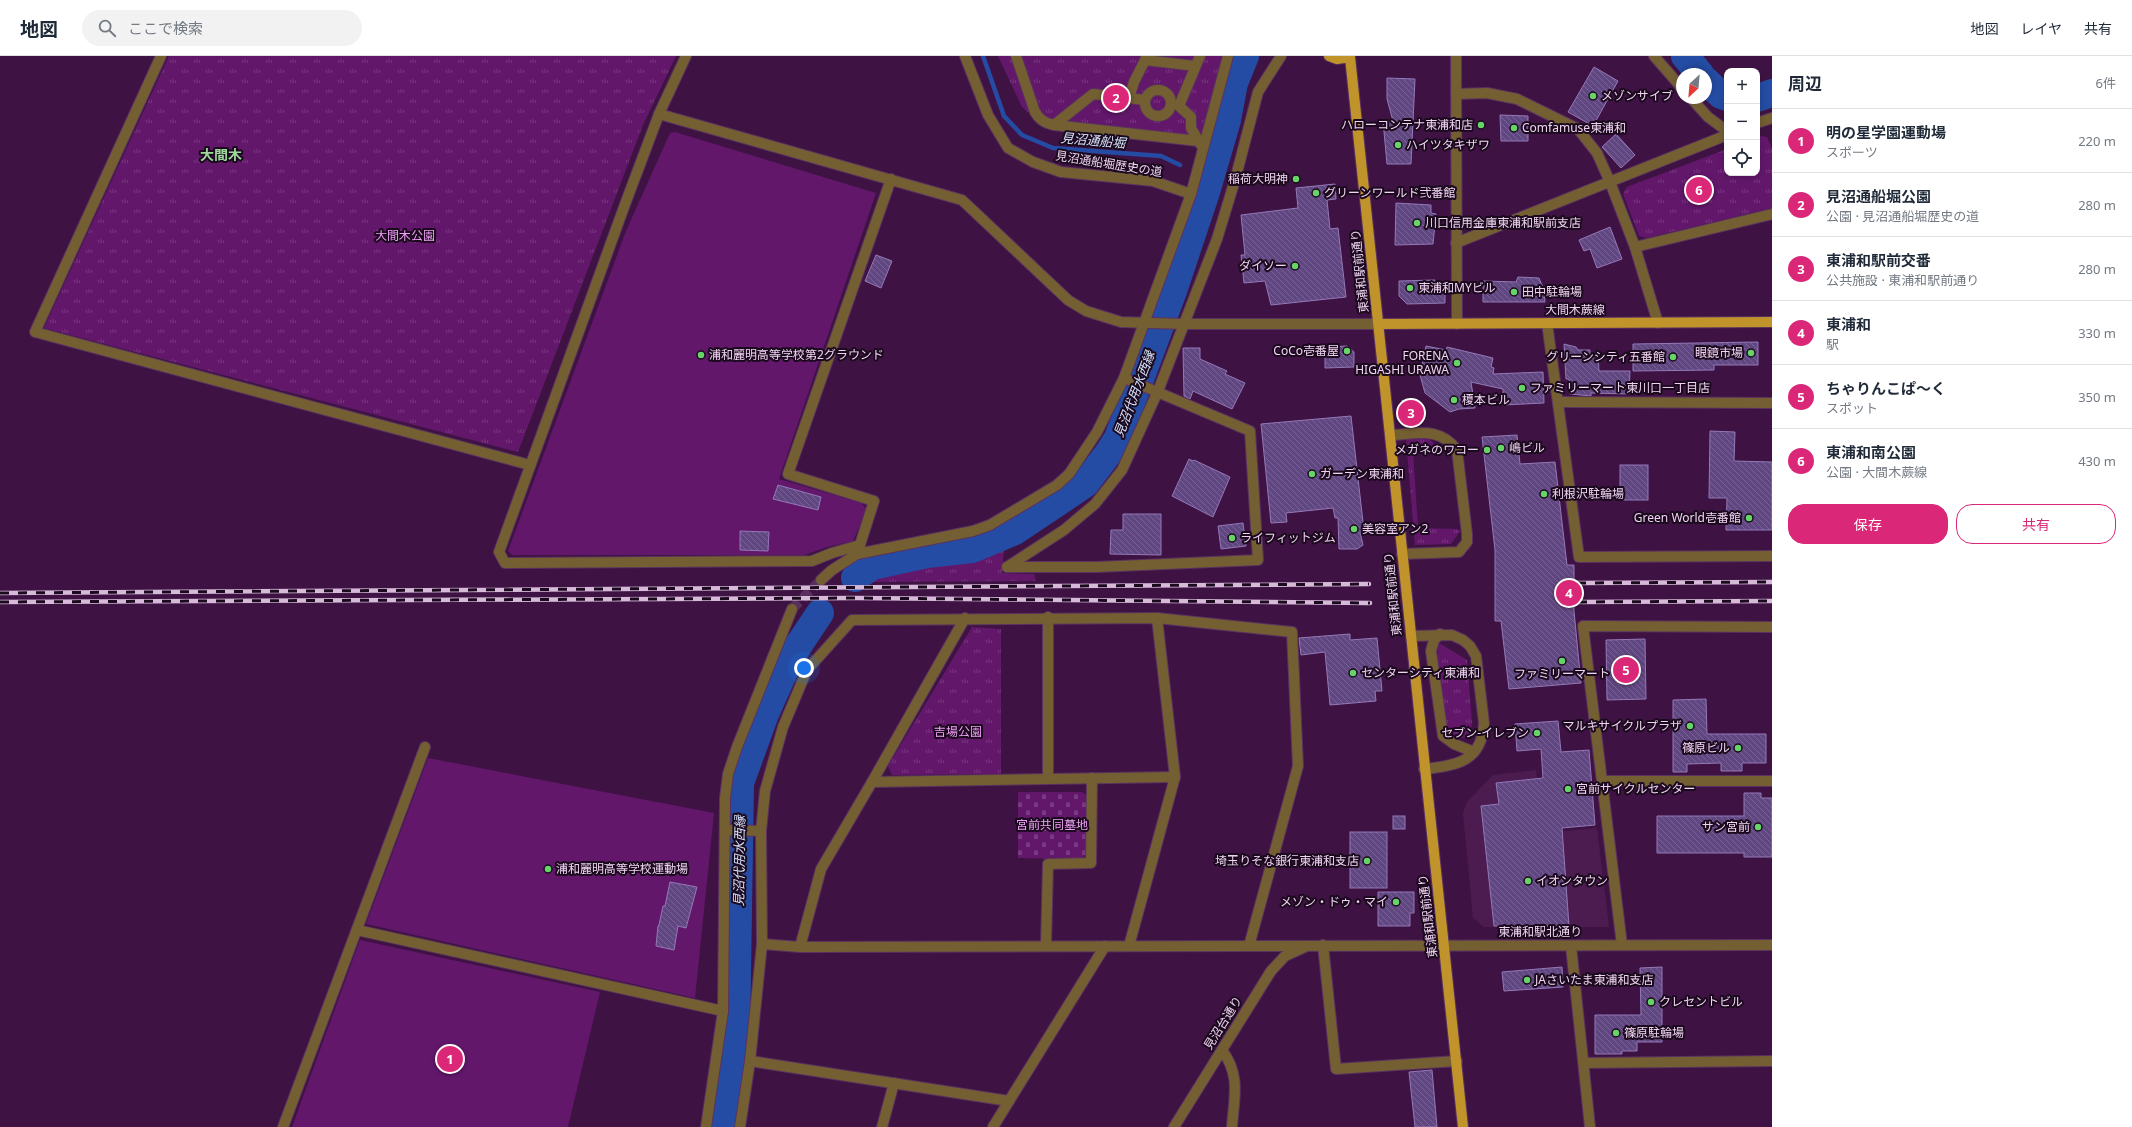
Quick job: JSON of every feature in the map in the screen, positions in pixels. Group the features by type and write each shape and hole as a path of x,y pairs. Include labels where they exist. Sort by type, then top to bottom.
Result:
{"main road":[{"path":"1330,56 1337,59 1350,57"},
{"name":"東浦和駅前通り","path":"1350,57 1379,324 1424,769 1445,945 1463,1127"},
{"name":"大間木蕨線","path":"1379,324 1772,322"}],"street":[{"path":"161,56 35,332 530,465"},
{"path":"686,56 659,114 498,552 505,563 812,562 832,553 858,550 978,529 990,525 1057,484 1069,474 1084,453 1097,432 1124,378 1191,194 1228,56"},
{"name":"見沼通船堀歴史の道","path":"965,56 988,115 1008,148 1033,162 1061,172 1153,181 1191,194"},
{"path":"1016,56 1035,112 1039,118 1046,123 1199,143 1191,128 1191,116 1175,106 1169,96 1161,90 1151,92 1145,100 1147,110 1155,116 1165,114 1175,106 1200,56"},
{"path":"1124,378 1158,391 1250,431 1258,560 1096,567 1007,567 1064,530 1095,504 1122,470 1158,391 1219,232 1258,92 1281,56"},
{"path":"1456,56 1457,324"},
{"path":"1654,56 1676,81"},
{"path":"1129,98 1134,82 1147,58 1195,66"},
{"path":"1054,125 1094,94 1145,100"},
{"path":"1456,94 1487,94 1517,99 1578,129 1597,153 1610,182 1635,247 1658,323"},
{"path":"1697,104 1708,117 1724,129"},
{"path":"659,114 962,200 1068,300 1086,311 1121,322 1184,324 1379,324"},
{"path":"1760,123 1771,121"},
{"path":"1456,243 1724,136"},
{"path":"821,580 858,550 874,501 788,474 891,179"},
{"path":"1635,247 1772,214"},
{"path":"1547,323 1578,557 1772,556"},
{"path":"1558,402 1772,403"},
{"path":"1390,436 1433,433 1452,444 1457,450 1467,534 1467,542 1459,552 1402,554"},
{"path":"706,1127 723,1011 725,798 728,774 737,747 792,609"},
{"path":"1048,617 1048,779"},
{"path":"740,1127 750,1061 762,944 760,831 765,791 783,728 807,670 852,620 1048,617 1157,618 1292,632 1298,766 1249,946"},
{"path":"800,947 821,868 872,782 965,618"},
{"path":"1129,946 1175,777 1157,618"},
{"path":"1622,945 1583,626 1772,627"},
{"path":"1411,636 1440,634 1452,635 1463,640 1470,646 1476,656 1484,722 1483,733 1474,752 1468,759 1458,764 1424,769"},
{"path":"1440,634 1434,640 1431,651 1443,736 1454,744 1474,752"},
{"path":"284,1127 425,747"},
{"path":"872,782 1175,777"},
{"path":"1046,946 1048,864 1091,863 1092,778"},
{"path":"1603,781 1772,781"},
{"path":"725,830 760,831"},
{"path":"356,930 723,1011"},
{"name":"東浦和駅北通り","path":"762,944 800,947 1772,945"},
{"path":"1323,945 1336,1069 1457,1061"},
{"path":"992,1127 1105,946"},
{"name":"見沼台通り","path":"1174,1127 1271,971 1286,956 1307,946"},
{"path":"1571,946 1590,1127"},
{"path":"1222,1050 1233,1068 1235,1078 1232,1127"},
{"path":"750,1061 1009,1101"},
{"path":"1584,1063 1772,1061"},
{"path":"882,1127 894,1083"}],"shaded area":[{"path":"1536,770 1543,833 1597,828 1609,927 1484,927 1473,918 1463,813 1467,802 1493,775"}],"green space":[{"name":"大間木公園","path":"169,56 676,56 643,125 518,452 44,328"},
{"path":"998,56 1223,56 1201,145 1048,128 1022,107"},
{"name":"浦和麗明高等学校第2グラウンド","path":"675,132 876,193 779,479 861,503 867,509 853,541 827,547 804,555 512,555 508,551 626,231 670,133"},
{"path":"1760,136 1767,137 1772,149 1772,208 1646,238 1639,236 1623,194 1627,187 1724,150 1724,176 1760,176"},
{"path":"1426,436 1440,449 1434,451 1413,452 1418,528 1456,529 1460,531 1451,544 1415,545 1406,439"},
{"path":"1004,548 1002,573 1034,574 1036,581 873,582 887,573 942,566 984,556"},
{"name":"吉場公園","path":"972,627 1001,629 1001,774 892,775 888,766"},
{"path":"1439,643 1467,660 1472,723 1470,736 1463,738 1456,737 1444,722 1437,657"},
{"name":"浦和麗明高等学校運動場","path":"428,758 714,813 695,998 366,924"},
{"name":"宮前共同墓地","path":"1018,792 1082,792 1087,796 1087,854 1081,859 1018,858"},
{"path":"360,940 600,992 568,1127 292,1127"}],"building":[{"name":"メゾンサイブ","path":"1594,67 1618,81 1593,126 1568,112"},
{"path":"1387,78 1415,79 1411,164 1387,164 1383,121 1393,121 1387,99"},
{"name":"Comfamuse東浦和","path":"1500,115 1528,116 1528,141 1501,141"},
{"path":"1616,134 1635,155 1621,168 1602,147"},
{"path":"1335,184 1336,199 1327,200 1330,229 1338,228 1346,297 1271,305 1265,281 1244,283 1241,255 1245,255 1241,215 1298,208 1296,188"},
{"path":"1396,203 1431,205 1431,213 1436,214 1433,244 1395,245"},
{"path":"1610,227 1622,259 1597,268 1590,249 1584,251 1579,240"},
{"path":"876,255 892,261 881,288 865,281"},
{"name":"田中駐輪場","path":"1518,277 1539,278 1544,290 1545,302 1483,302 1483,281 1516,282"},
{"path":"1435,280 1435,283 1445,283 1445,303 1407,304 1399,296 1399,281"},
{"name":"グリーンシティ五番館","path":"1758,342 1758,365 1714,365 1714,370 1633,371 1633,344"},
{"path":"1564,344 1576,347 1578,350 1590,350 1590,354 1598,354 1599,371 1630,371 1629,394 1591,393 1591,396 1570,394 1569,379 1566,379"},
{"path":"1347,346 1354,352 1354,367 1325,368 1325,347"},
{"path":"1426,346 1446,350 1447,347 1493,358 1491,367 1494,368 1493,374 1543,372 1544,403 1503,405 1503,389 1471,382 1475,408 1459,409 1450,412 1425,393 1420,375"},
{"path":"1183,348 1200,348 1200,359 1227,371 1225,374 1245,383 1232,409 1193,391 1190,399 1184,396"},
{"path":"1402,400 1420,413 1411,427 1405,427"},
{"name":"ガーデン東浦和","path":"1351,416 1364,531 1360,532 1363,545 1357,549 1339,549 1338,518 1335,518 1333,508 1286,513 1287,522 1271,523 1261,424"},
{"path":"1710,431 1735,432 1734,461 1772,462 1772,530 1726,530 1727,498 1709,498"},
{"path":"1517,435 1520,464 1555,462 1567,565 1574,565 1574,611 1581,683 1509,689 1501,621 1495,621 1495,550 1482,437"},
{"path":"1189,459 1230,477 1213,517 1172,496"},
{"path":"1620,465 1648,465 1648,500 1620,500"},
{"path":"778,485 821,497 818,510 773,499"},
{"path":"1123,514 1161,514 1161,555 1110,554 1111,530 1123,530"},
{"path":"1243,523 1246,546 1221,549 1218,526"},
{"path":"740,531 769,532 768,551 740,550"},
{"name":"センターシティ東浦和","path":"1350,634 1350,640 1377,638 1382,691 1375,691 1376,701 1330,705 1325,652 1301,655 1299,638"},
{"path":"1645,639 1646,699 1607,700 1606,640"},
{"path":"1706,699 1707,734 1766,734 1766,763 1742,763 1742,771 1721,771 1721,763 1687,764 1687,772 1673,772 1673,700"},
{"path":"1558,721 1561,752 1589,750 1595,825 1562,828 1569,926 1494,926 1481,806 1499,804 1496,783 1543,778 1541,749 1517,751 1515,724"},
{"path":"1744,793 1761,793 1761,798 1772,798 1772,857 1744,857 1744,853 1657,853 1657,816 1744,816"},
{"path":"1393,816 1405,816 1405,829 1393,829"},
{"path":"1350,832 1387,832 1387,888 1350,888"},
{"path":"670,882 697,887 686,928 678,926 674,950 656,946 658,926 663,906 665,906"},
{"name":"メゾン・ドゥ・マイ","path":"1378,892 1414,892 1414,913 1410,913 1410,926 1378,926"},
{"path":"1562,967 1563,987 1504,991 1502,972"},
{"path":"1662,967 1662,1042 1637,1042 1637,1051 1622,1051 1622,1054 1595,1054 1595,1015 1641,1015 1640,968"},
{"path":"1432,1070 1437,1127 1415,1127 1409,1072"}],"waterway":[{"name":"見沼通船堀","path":"983,56 1004,116 1022,135 1053,148 1161,156 1180,165"},
{"name":"見沼代用水西縁","path":"855,578 872,566 927,554 972,549 1015,531 1085,484 1107,455 1118,438 1173,291 1206,192 1227,120 1234,83 1245,56"},
{"name":"見沼代用水西縁","path":"1685,56 1695,68"},
{"name":"見沼代用水西縁","path":"1712,87 1724,96"},
{"name":"見沼代用水西縁","path":"1760,97 1772,93"},
{"name":"見沼代用水西縁","path":"722,1127 736,1035 740,783 765,714 790,658 820,613"}],"tunnel":[{"path":"792,609 821,580"}],"railway":[{"path":"1577,583 1772,582"},
{"path":"0,593 1369,584"},
{"path":"0,602 856,598 1370,603"},
{"path":"1578,602 1772,601"}],"place":[{"name":"メゾンサイブ","path":"1593,96"},
{"name":"見沼通船堀公園","path":"1116,98"},
{"name":"ハローコンテナ東浦和店","path":"1481,125"},
{"name":"Comfamuse東浦和","path":"1514,128"},
{"name":"ハイツタキザワ","path":"1398,145"},
{"name":"稲荷大明神","path":"1296,179"},
{"name":"東浦和南公園","path":"1699,190"},
{"name":"グリーンワールド弐番館","path":"1316,193"},
{"name":"川口信用金庫東浦和駅前支店","path":"1417,223"},
{"name":"ダイソー","path":"1295,266"},
{"name":"東浦和MYビル","path":"1410,288"},
{"name":"田中駐輪場","path":"1514,292"},
{"name":"CoCo壱番屋","path":"1347,351"},
{"name":"眼鏡市場","path":"1751,353"},
{"name":"浦和麗明高等学校第2グラウンド","path":"701,355"},
{"name":"グリーンシティ五番館","path":"1673,357"},
{"name":"FORENA HIGASHI URAWA","path":"1457,363"},
{"name":"ファミリーマート東川口一丁目店","path":"1522,388"},
{"name":"榎本ビル","path":"1454,400"},
{"name":"東浦和駅前交番","path":"1411,413"},
{"name":"嶋ビル","path":"1501,448"},
{"name":"メガネのワコー","path":"1487,450"},
{"name":"ガーデン東浦和","path":"1312,474"},
{"name":"利根沢駐輪場","path":"1544,494"},
{"name":"Green World壱番館","path":"1749,518"},
{"name":"美容室アン2","path":"1354,529"},
{"name":"ライフィットジム","path":"1232,538"},
{"name":"東浦和","path":"1569,593"},
{"name":"ファミリーマート","path":"1562,661"},
{"name":"ちゃりんこぱ～く","path":"1626,670"},
{"name":"センターシティ東浦和","path":"1353,673"},
{"name":"マルキサイクルプラザ","path":"1690,726"},
{"name":"セブン-イレブン","path":"1537,733"},
{"name":"篠原ビル","path":"1738,748"},
{"name":"宮前サイクルセンター","path":"1568,789"},
{"name":"サン宮前","path":"1758,827"},
{"name":"埼玉りそな銀行東浦和支店","path":"1367,861"},
{"name":"浦和麗明高等学校運動場","path":"548,869"},
{"name":"イオンタウン","path":"1528,881"},
{"name":"メゾン・ドゥ・マイ","path":"1396,902"},
{"name":"JAさいたま東浦和支店","path":"1527,980"},
{"name":"クレセントビル","path":"1651,1002"},
{"name":"篠原駐輪場","path":"1616,1033"},
{"name":"明の星学園運動場","path":"450,1059"}],"district":[{"name":"大間木","path":"221,155"}]}
